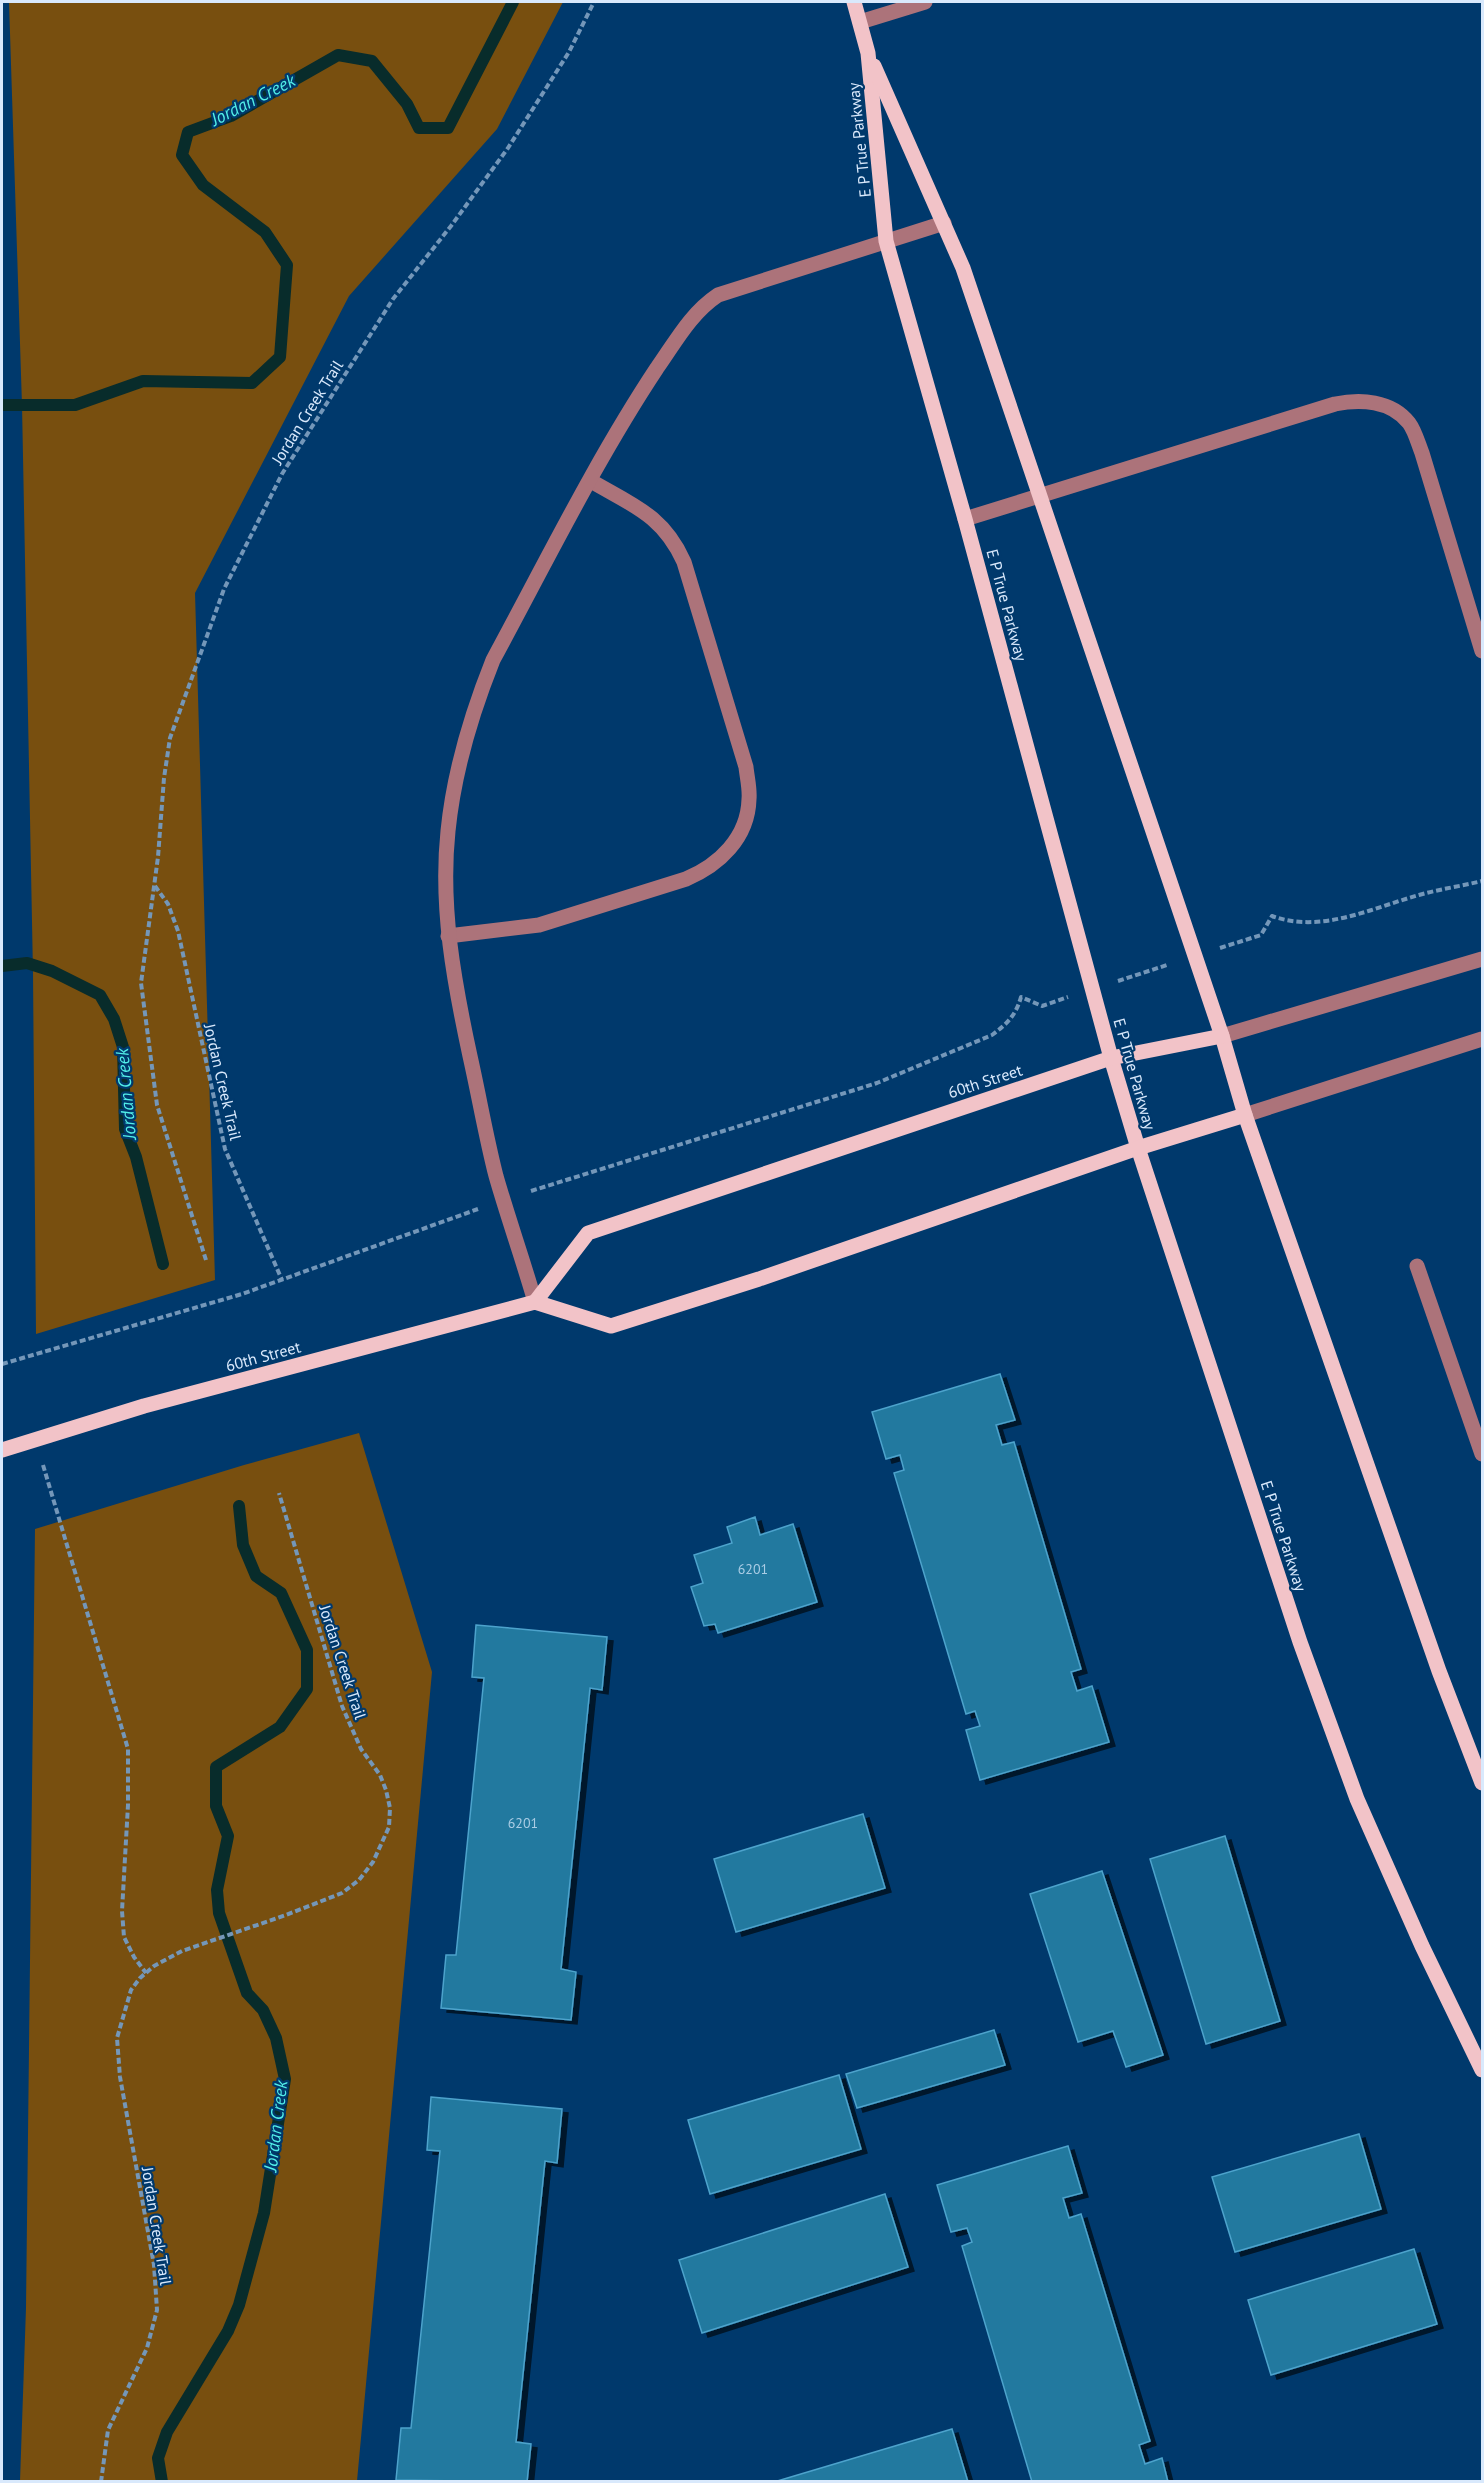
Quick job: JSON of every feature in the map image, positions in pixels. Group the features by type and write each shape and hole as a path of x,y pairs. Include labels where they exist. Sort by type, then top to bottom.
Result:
{"main road":[{"name":"E P True Parkway","path":"854,2 868,53 886,241 965,519 1111,1058 1138,1148 1300,1642 1357,1799 1422,1946 1482,2070"},
{"name":"E P True Parkway","path":"868,53 963,268 1222,1036 1245,1115 1439,1671 1482,1782"},
{"name":"60th Street","path":"2,1450 144,1406 535,1302 588,1233 1111,1058 1222,1036"},
{"path":"535,1302 611,1326 759,1280 1138,1148 1245,1115"}],"street":[{"path":"860,22 925,2"},
{"path":"535,1302 496,1176 457,997 448,936 446,875 448,831 464,744 477,701 493,660 636,400 691,318 718,295 944,223"},
{"path":"965,519 1335,404 1359,401 1383,405 1398,413 1409,423 1422,453 1482,651"},
{"path":"448,936 539,926 686,879 718,862 740,834 747,817 749,799 746,767 684,562 676,545 653,517 591,481"},
{"name":"60th Street","path":"1222,1036 1482,959"},
{"path":"1245,1115 1482,1039"},
{"path":"1417,1266 1482,1454"}],"path":[{"name":"Jordan Creek Trail","path":"206,1260 157,1105 141,983 154,886 162,788 170,738 224,590 255,525 325,403 393,299 452,226 508,148 569,52 594,2"},
{"path":"2,1364 282,1280 504,1200 878,1083 992,1035 1012,1018 1017,1011 1021,997 1042,1006 1261,935 1272,916 1285,921 1329,922 1423,894 1482,881"},
{"name":"Jordan Creek Trail","path":"154,886 168,904 178,931 225,1149 282,1280"},
{"path":"36,1439 128,1749 128,1805 122,1911 124,1937 134,1957 146,1973"},
{"name":"Jordan Creek Trail","path":"101,2481 108,2430 147,2348 157,2310 154,2265 120,2077 117,2038 131,1990 146,1973 182,1951 342,1893 360,1880 373,1862 389,1827 390,1808 380,1775 362,1749 342,1706 279,1493"}],"shaded area":[{"path":"9,2 563,2 497,129 349,296 195,593 215,1280 36,1334 33,973 22,405"},
{"path":"359,1433 432,1672 357,2481 20,2481 26,2308 35,1529 244,1465"}],"building":[{"path":"1000,1374 1015,1420 996,1425 1002,1445 1014,1442 1081,1669 1071,1672 1077,1691 1092,1686 1109,1742 980,1780 966,1730 980,1726 975,1711 966,1714 894,1473 904,1470 900,1455 886,1459 872,1412"},
{"path":"755,1517 760,1535 793,1524 817,1602 718,1633 715,1624 704,1626 691,1587 703,1583 694,1555 732,1543 727,1527"},
{"path":"476,1625 607,1637 602,1690 590,1688 561,1969 576,1972 571,2020 441,2008 446,1955 456,1955 484,1678 472,1677"},
{"path":"863,1814 885,1888 736,1932 714,1859"},
{"path":"1225,1836 1280,2021 1206,2044 1150,1859"},
{"path":"1102,1871 1163,2055 1126,2067 1113,2031 1078,2042 1030,1894"},
{"path":"994,2030 1005,2065 857,2108 846,2074"},
{"path":"839,2075 861,2149 710,2194 688,2120"},
{"path":"431,2097 562,2109 557,2163 545,2161 516,2442 531,2444 527,2482 396,2480 401,2428 411,2428 440,2151 427,2150"},
{"path":"1359,2134 1381,2209 1235,2252 1212,2177"},
{"path":"1068,2146 1082,2193 1063,2198 1069,2218 1081,2214 1150,2441 1139,2445 1145,2464 1162,2458 1168,2482 1032,2482 962,2246 972,2242 967,2228 951,2232 937,2185"},
{"path":"885,2194 908,2267 702,2333 679,2260"},
{"path":"1414,2249 1437,2324 1271,2375 1248,2300"},
{"path":"952,2429 968,2482 774,2482"}],"waterway":[{"name":"Jordan Creek","path":"2,405 75,405 143,381 252,383 280,357 287,265 265,232 203,185 182,155 188,132 231,116 338,55 372,61 407,104 419,128 448,128 513,2"},
{"name":"Jordan Creek","path":"2,966 27,963 52,971 100,995 114,1019 123,1047 125,1129 136,1157 163,1264"},
{"name":"Jordan Creek","path":"162,2482 158,2458 167,2432 228,2331 239,2305 264,2213 285,2079 276,2038 263,2010 247,1993 219,1913 217,1890 228,1836 216,1806 216,1767 280,1727 307,1689 307,1650 281,1593 256,1576 243,1545 239,1506"}]}
